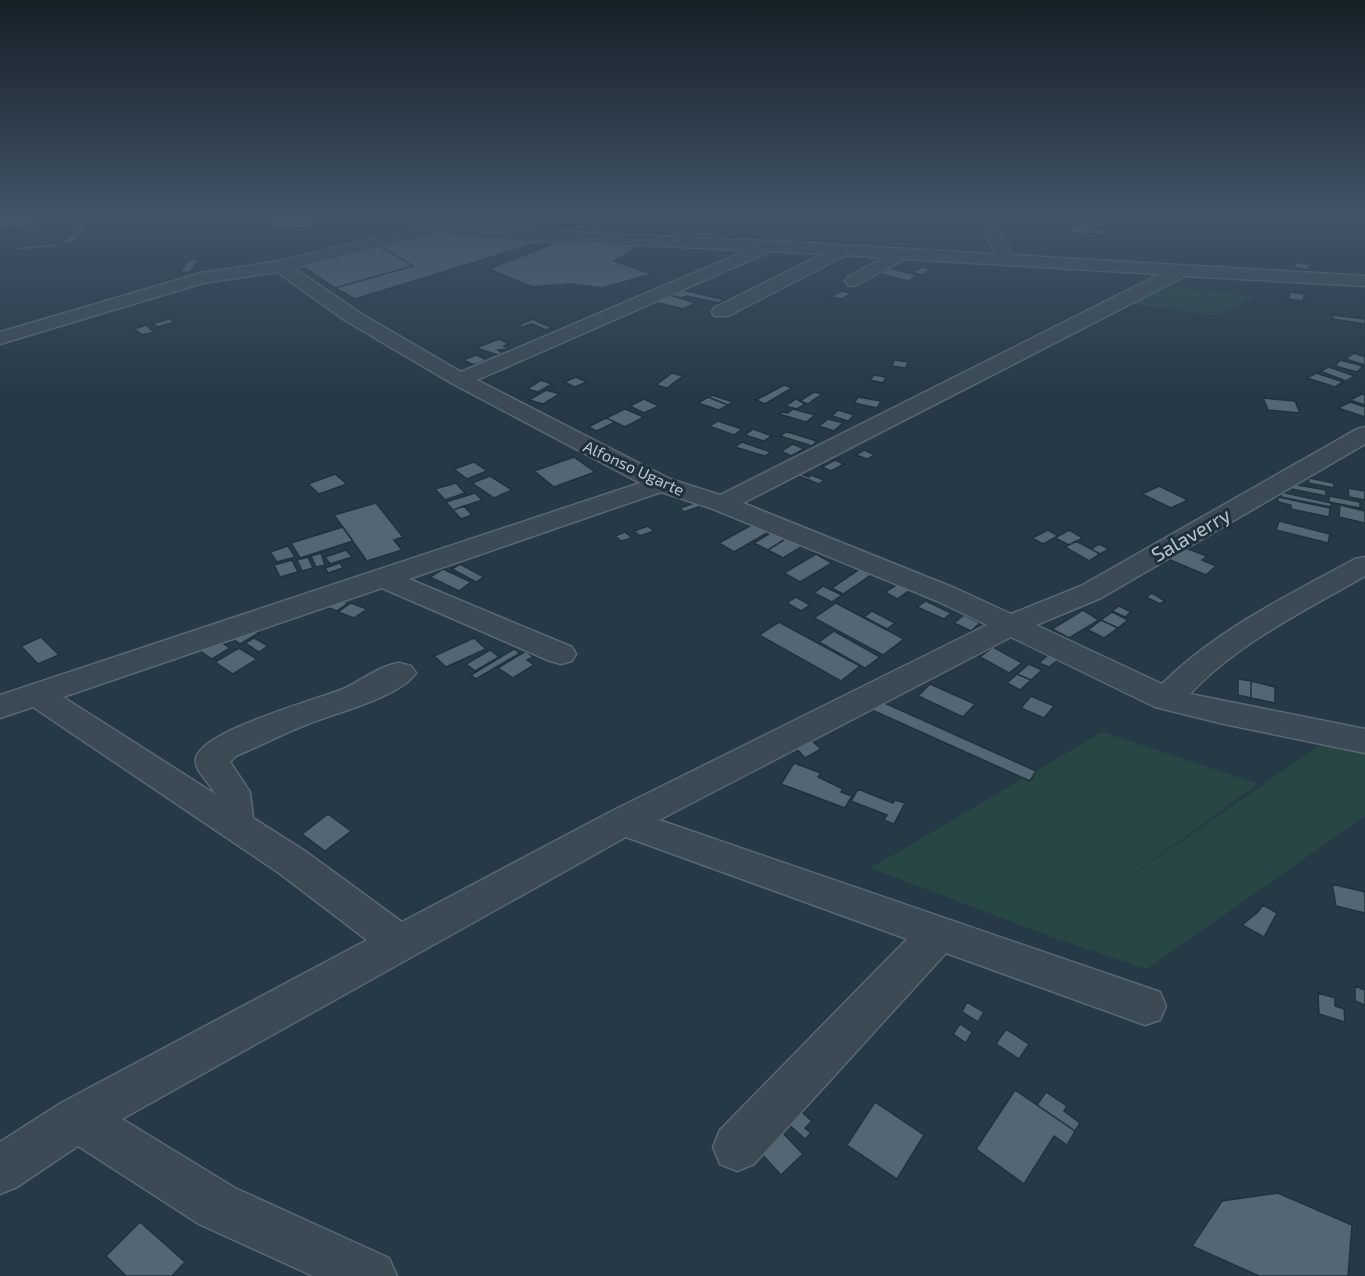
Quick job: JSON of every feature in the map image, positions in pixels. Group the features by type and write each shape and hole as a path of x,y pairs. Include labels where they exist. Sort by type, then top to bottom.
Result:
{"street":[{"path":"0,338 201,278 217,276"},
{"name":"Alfonso Ugarte","path":"294,276 353,316 460,380 661,484 722,504 947,595 1166,699 1202,709 1365,741"},
{"path":"460,380 703,276"},
{"path":"722,312 794,276"},
{"path":"854,281 864,276"},
{"path":"722,504 1171,276"},
{"path":"1283,276 1365,281"},
{"name":"Salaverry","path":"0,1170 78,1119 623,822 1011,625 1091,592 1365,434"},
{"path":"0,707 661,484"},
{"path":"1166,699 1197,666 1280,612 1365,565"},
{"path":"383,578 561,654"},
{"path":"235,824 236,803 232,786 213,765 213,758 224,748 296,716 355,696 400,673"},
{"path":"37,695 292,862 401,942"},
{"path":"623,822 1145,1006"},
{"path":"738,1147 940,932"},
{"path":"78,1119 217,1206 371,1276"}],"green space":[{"path":"1161,284 1255,297 1219,316 1124,303"},
{"path":"1102,732 1258,784 1104,895 1333,736 1365,747 1365,816 1147,969 1046,935 871,868"}],"building":[{"path":"317,276 379,276 335,288"},
{"path":"379,276 431,276 355,299 335,288"},
{"path":"505,276 646,276 602,288 570,284 532,287"},
{"path":"887,276 916,276 909,281"},
{"path":"678,289 725,300 718,303 671,295"},
{"path":"841,291 851,293 842,299 831,297"},
{"path":"1290,292 1305,294 1303,301 1288,299"},
{"path":"666,294 696,303 683,309 650,301"},
{"path":"1332,315 1365,319 1365,324 1333,319"},
{"path":"169,319 175,322 158,327 152,324"},
{"path":"533,319 552,328 546,330 532,324 522,327 518,325"},
{"path":"146,325 154,332 143,335 134,329"},
{"path":"499,339 509,344 504,346 511,349 498,350 503,353 498,355 476,348"},
{"path":"1354,353 1365,357 1365,365 1346,359"},
{"path":"476,355 487,360 474,365 463,360"},
{"path":"894,360 908,362 906,368 892,366"},
{"path":"1340,360 1363,366 1357,372 1335,366"},
{"path":"1329,367 1355,376 1346,381 1320,371"},
{"path":"672,373 683,376 667,388 656,385"},
{"path":"1316,373 1343,382 1335,387 1307,378"},
{"path":"874,375 886,377 883,383 870,380"},
{"path":"576,377 587,382 575,387 564,382"},
{"path":"541,380 552,384 538,392 527,389"},
{"path":"784,385 792,388 765,404 756,400"},
{"path":"546,390 560,394 543,404 529,400"},
{"path":"814,392 822,394 808,404 800,401"},
{"path":"1362,394 1365,395 1365,405 1350,400"},
{"path":"712,395 733,402 728,405 708,397"},
{"path":"708,397 728,405 719,410 698,403"},
{"path":"858,397 881,401 877,408 854,403"},
{"path":"1263,398 1295,401 1300,413 1268,410"},
{"path":"644,399 659,406 644,413 630,406"},
{"path":"796,399 805,404 797,409 786,406"},
{"path":"1350,402 1365,407 1365,417 1338,408"},
{"path":"625,409 644,417 625,427 606,418"},
{"path":"793,409 815,415 806,422 779,414 788,413"},
{"path":"838,410 854,415 848,421 832,416"},
{"path":"606,418 615,422 597,431 588,427"},
{"path":"828,419 843,423 834,431 819,426"},
{"path":"718,421 742,429 734,435 709,426"},
{"path":"753,429 772,436 764,441 745,435"},
{"path":"786,432 817,441 812,446 780,436"},
{"path":"742,442 771,452 765,456 735,447"},
{"path":"793,444 804,449 791,456 781,451"},
{"path":"864,450 875,455 867,459 856,455"},
{"path":"574,457 595,472 554,487 534,471"},
{"path":"835,460 844,464 831,471 822,467"},
{"path":"474,462 487,471 467,479 454,469"},
{"path":"799,473 824,480 819,484 796,475"},
{"path":"335,474 347,484 319,494 308,484"},
{"path":"490,476 512,490 494,498 472,483"},
{"path":"1309,478 1334,483 1334,488 1308,483"},
{"path":"456,483 465,493 445,500 435,489"},
{"path":"1292,484 1326,490 1326,496 1292,489"},
{"path":"1159,486 1188,500 1171,508 1142,494"},
{"path":"1348,488 1365,491 1365,500 1349,497"},
{"path":"1281,492 1331,503 1331,507 1281,497"},
{"path":"475,493 482,500 453,510 446,502"},
{"path":"1329,496 1360,502 1360,508 1329,502"},
{"path":"1278,497 1330,508 1329,517 1291,509 1291,505 1278,502"},
{"path":"700,501 704,505 684,512 680,508"},
{"path":"376,503 403,537 394,540 402,550 367,561 334,515"},
{"path":"1340,505 1365,511 1365,523 1339,517"},
{"path":"464,506 472,515 461,519 453,510"},
{"path":"1279,521 1330,534 1328,543 1276,530"},
{"path":"757,522 772,530 734,552 719,543"},
{"path":"648,526 654,531 640,536 634,531"},
{"path":"343,527 353,541 300,558 291,543"},
{"path":"777,529 790,536 768,550 754,543"},
{"path":"1048,530 1058,536 1043,544 1032,538"},
{"path":"1069,530 1083,538 1069,545 1055,538"},
{"path":"625,532 632,538 621,541 615,536"},
{"path":"790,536 806,544 783,558 768,550"},
{"path":"1076,541 1100,554 1089,561 1065,547"},
{"path":"1099,544 1109,549 1100,554 1091,549"},
{"path":"288,546 295,557 277,562 270,552"},
{"path":"1183,547 1207,556 1202,560 1216,566 1206,575 1163,557"},
{"path":"346,550 352,557 330,564 325,557"},
{"path":"321,553 325,565 316,567 311,556"},
{"path":"816,554 832,563 800,582 784,573"},
{"path":"308,557 313,568 302,571 297,560"},
{"path":"292,560 298,572 280,577 274,565"},
{"path":"340,563 343,568 328,573 325,568"},
{"path":"460,564 484,577 476,582 452,569"},
{"path":"866,565 877,571 843,594 832,588"},
{"path":"443,569 471,582 459,591 430,577"},
{"path":"904,580 916,586 897,599 885,592"},
{"path":"823,586 842,595 832,602 814,593"},
{"path":"1152,593 1165,601 1160,604 1146,597"},
{"path":"796,597 810,605 801,611 787,603"},
{"path":"339,599 348,603 337,611 321,605"},
{"path":"926,601 951,613 944,619 917,607"},
{"path":"351,603 367,609 354,618 338,612"},
{"path":"836,603 904,639 883,655 814,618"},
{"path":"1119,606 1131,612 1125,617 1112,611"},
{"path":"1083,610 1099,620 1069,638 1052,629"},
{"path":"872,611 895,623 887,629 864,617"},
{"path":"1112,612 1128,620 1118,628 1101,620"},
{"path":"964,615 980,623 971,631 954,623"},
{"path":"1101,620 1118,628 1104,638 1088,630"},
{"path":"779,622 860,666 841,681 759,635"},
{"path":"248,626 259,633 240,644 229,637"},
{"path":"834,631 880,657 865,668 819,642"},
{"path":"41,637 59,655 38,664 21,646"},
{"path":"254,638 268,646 259,652 245,643"},
{"path":"474,638 486,649 446,667 434,656"},
{"path":"216,639 230,648 212,659 197,649"},
{"path":"993,647 1022,663 1009,673 980,657"},
{"path":"239,648 257,659 233,674 215,662"},
{"path":"514,649 520,653 476,679 471,675"},
{"path":"490,650 499,657 475,671 466,664"},
{"path":"526,651 533,657 527,660 534,665 513,678 498,668"},
{"path":"1051,652 1062,657 1049,667 1039,663"},
{"path":"1029,664 1042,670 1031,680 1017,674"},
{"path":"1017,674 1031,680 1020,690 1007,683"},
{"path":"1238,679 1251,681 1251,698 1238,695"},
{"path":"1251,681 1275,687 1275,703 1251,698"},
{"path":"930,684 975,704 963,717 918,696"},
{"path":"1031,696 1054,706 1044,718 1021,708"},
{"path":"880,701 1036,771 1030,781 872,710"},
{"path":"809,738 821,749 805,758 793,745"},
{"path":"794,763 821,773 818,777 843,789 841,792 852,796 845,808 781,784"},
{"path":"858,789 893,803 895,800 905,803 894,824 884,820 887,815 851,801"},
{"path":"328,814 351,831 325,851 302,834"},
{"path":"1332,884 1365,892 1365,913 1336,906"},
{"path":"1263,905 1277,913 1264,937 1242,925"},
{"path":"1355,986 1365,990 1365,1005 1355,1001"},
{"path":"1318,993 1335,998 1335,1006 1344,1009 1345,1022 1319,1014"},
{"path":"967,1002 984,1012 978,1022 962,1012"},
{"path":"960,1024 972,1032 966,1043 953,1034"},
{"path":"1006,1029 1029,1044 1019,1059 996,1044"},
{"path":"1015,1090 1075,1131 1067,1145 1054,1136 1024,1184 976,1149"},
{"path":"1046,1092 1067,1106 1064,1111 1080,1123 1075,1131 1037,1105"},
{"path":"875,1102 924,1135 897,1179 847,1145"},
{"path":"797,1108 812,1121 805,1128 811,1133 805,1139 785,1121"},
{"path":"780,1130 803,1154 781,1175 758,1150"},
{"path":"1278,1193 1352,1225 1348,1276 1259,1276 1192,1246 1222,1201"},
{"path":"140,1222 185,1262 172,1276 126,1276 106,1256"}]}
